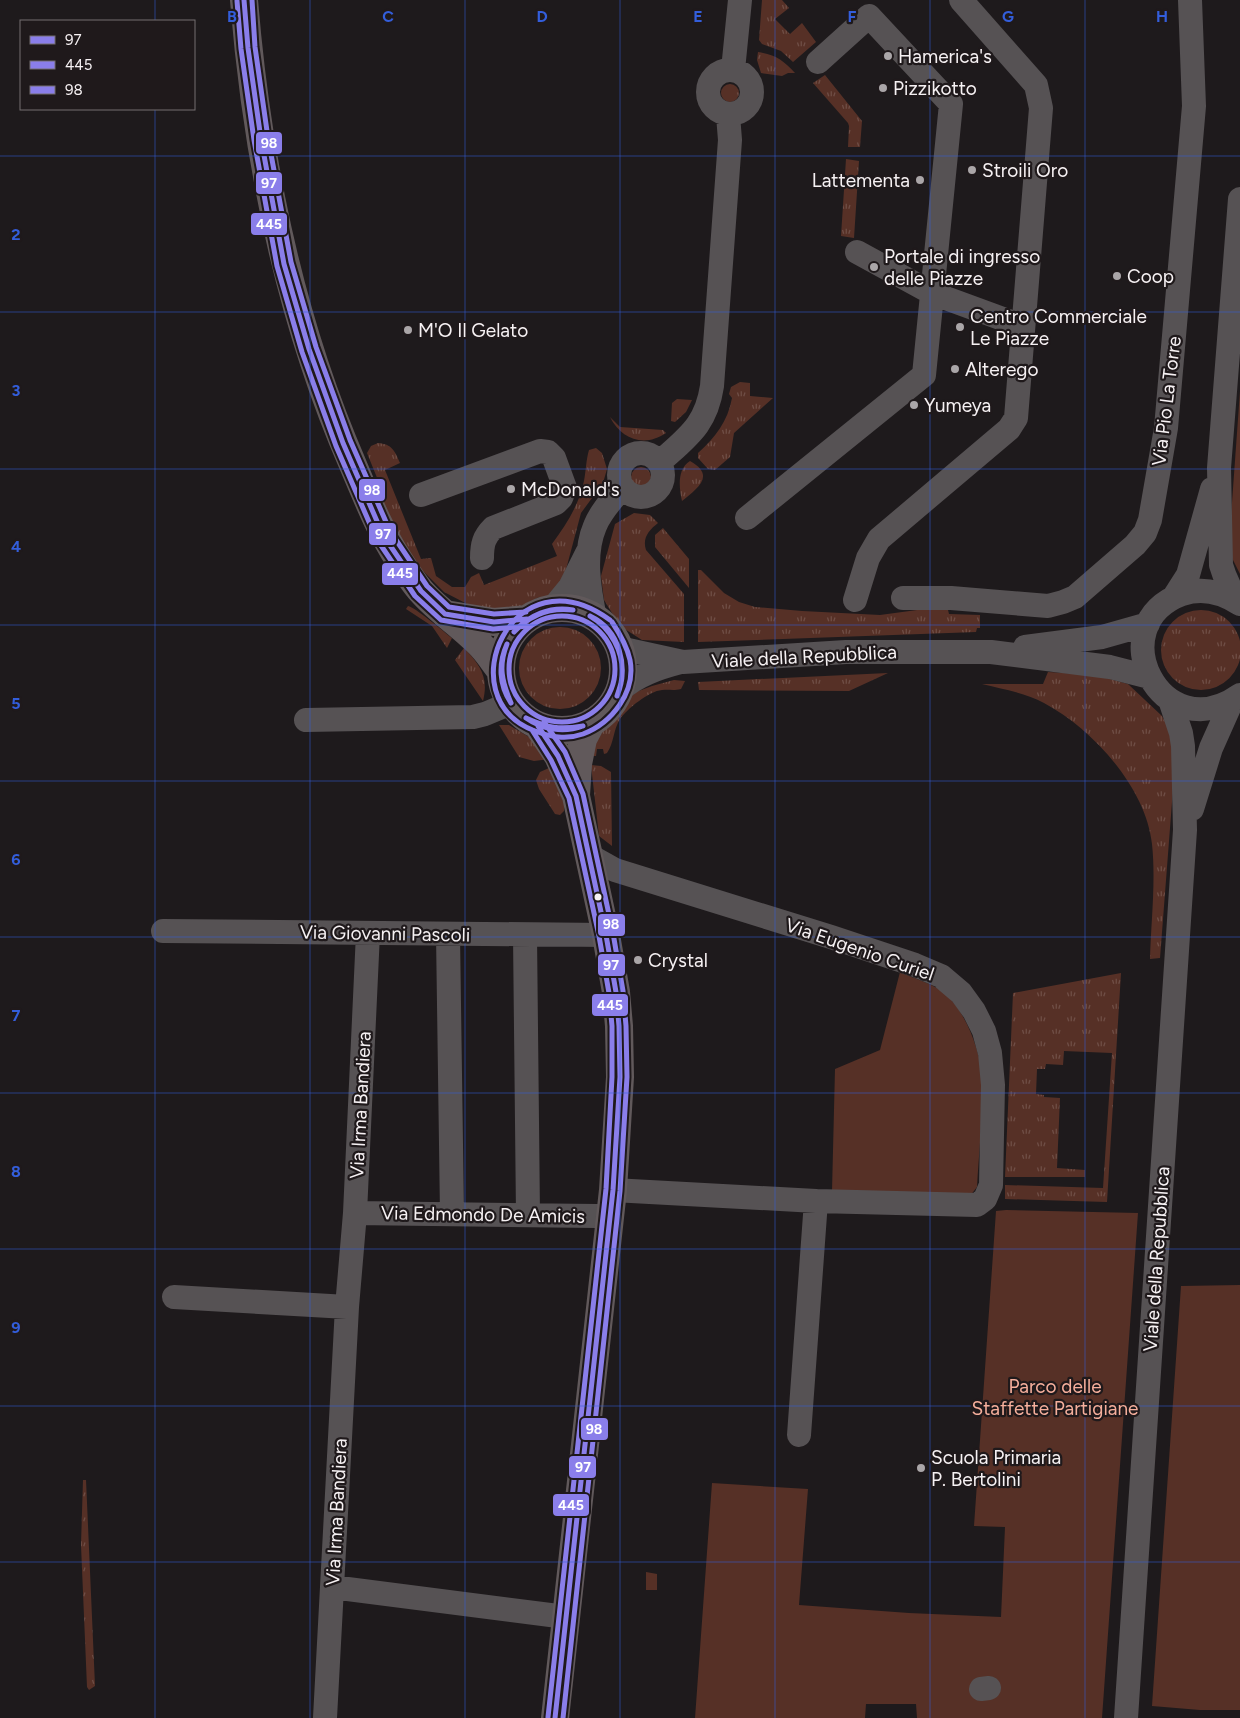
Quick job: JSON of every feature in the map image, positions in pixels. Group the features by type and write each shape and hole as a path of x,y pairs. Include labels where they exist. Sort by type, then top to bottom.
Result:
{"main road":[{"path":"244,0 248,48 270,193 284,264 309,349 343,443 383,535 421,591 484,649 501,671"},
{"path":"445,614 494,622 568,608 583,612 606,626 619,648 623,662 623,677 619,692 612,704 603,714 582,727 566,730 538,726 523,716 511,703 502,682 503,651 512,633 540,614"},
{"path":"576,796 582,739 592,722"},
{"path":"538,726 558,756 576,796 606,935 620,1026 620,1077 613,1190 555,1718"}],"street":[{"path":"659,463 691,433 702,420 710,404 730,140 728,115 740,112 750,104 752,98 750,83 746,77 740,72 733,70 740,0"},
{"path":"855,600 868,558 879,539 1009,429 1016,418 1041,108 1036,85 961,0"},
{"name":"Via Pio La Torre","path":"903,598 951,598 1048,606 1063,602 1075,596 1135,545 1145,533 1150,520 1166,428 1194,106 1190,0"},
{"path":"748,518 924,375 951,104 869,16 818,62"},
{"path":"1240,199 1219,468 1222,565 1232,593 1240,604"},
{"path":"857,252 932,294 1011,322"},
{"path":"421,495 540,451 548,452 554,458 565,488 561,498 556,503 493,528 486,535 482,544 482,558"},
{"path":"649,454 659,463 663,476 659,489 654,494 640,498 627,493 618,481 620,466 630,455 649,454"},
{"path":"1174,597 1188,575 1219,468"},
{"path":"540,614 570,587 589,547 598,519 622,488"},
{"path":"589,547 588,574 590,598 595,618 597,619"},
{"path":"1236,698 1217,707 1200,709 1170,700 1158,690 1149,677 1142,651 1148,624 1163,604 1174,597 1190,591 1208,590 1225,594 1240,604"},
{"name":"Viale della Repubblica","path":"991,652 1102,637 1148,624"},
{"name":"Viale della Repubblica","path":"619,648 683,662 846,652 991,652 1110,666 1149,677"},
{"path":"619,692 629,682 644,674 683,662"},
{"name":"Viale della Repubblica","path":"1185,830 1211,748 1236,698"},
{"name":"Viale della Repubblica","path":"1126,1718 1185,830 1183,746 1181,733 1170,700"},
{"path":"306,720 473,717 511,703"},
{"name":"Via Eugenio Curiel","path":"590,856 615,870 831,937 941,976 961,993 974,1011 984,1031 990,1053 993,1085 991,1180 985,1199 977,1205 816,1201 613,1190"},
{"name":"Via Giovanni Pascoli","path":"163,932 606,935"},
{"name":"Via Irma Bandiera","path":"326,1718 346,1307 356,1213 368,933"},
{"path":"448,934 452,1214"},
{"path":"525,934 528,1215"},
{"path":"799,1434 816,1201"},
{"name":"Via Edmondo De Amicis","path":"356,1213 610,1217"},
{"path":"174,1297 346,1307"},
{"path":"332,1587 566,1617"}],"green space":[{"path":"762,0 782,0 789,8 775,19 790,34 802,23 816,42 793,62 781,51 762,44 759,40"},
{"path":"758,52 779,59 795,73 788,73 782,76 761,73 757,60"},
{"path":"825,75 862,121 860,147 848,147 848,123 813,83"},
{"path":"726,84 734,84 739,89 737,100 726,102 721,97 721,89"},
{"path":"846,159 859,161 854,238 841,236"},
{"path":"740,382 750,383 750,396 773,398 734,433 730,457 715,470 708,469 698,458 698,453 724,422 732,398 729,394 731,387"},
{"path":"1240,391 1240,574 1232,558 1228,558"},
{"path":"677,399 692,400 686,412 675,422 671,421 672,403"},
{"path":"610,417 620,427 663,430 666,433 650,440 634,439 620,431"},
{"path":"378,443 390,447 400,463 385,470 421,559 431,558 436,576 452,587 465,587 471,577 479,573 484,585 557,556 552,544 567,522 579,498 589,450 596,448 602,453 607,469 603,483 581,513 564,577 548,596 537,598 516,609 503,612 473,607 444,592 421,569 383,511 382,490 367,453 371,446"},
{"path":"690,461 698,467 703,477 698,487 682,501 680,490 681,474 686,464"},
{"path":"641,467 648,470 651,477 648,484 641,487 634,484 631,477 634,470"},
{"path":"634,513 650,515 658,523 647,535 645,546 646,550 684,594 684,642 642,640 620,626 604,600 601,576 615,524"},
{"path":"663,528 689,559 689,588 655,547 655,535"},
{"path":"698,570 701,570 724,593 739,602 755,607 880,615 947,606 949,614 980,615 980,628 977,628 976,632 698,642"},
{"path":"408,606 423,615 452,638 447,648 432,626 406,609"},
{"path":"1201,610 1216,613 1229,622 1238,635 1241,650 1238,665 1229,678 1216,687 1201,690 1186,687 1173,678 1164,665 1161,650 1164,635 1173,622 1186,613"},
{"path":"560,627 576,630 589,639 598,652 601,668 598,684 589,697 576,706 560,709 544,706 531,697 522,684 519,668 522,652 531,639 544,630"},
{"path":"464,648 475,660 482,672 485,685 483,701 455,660"},
{"path":"1048,672 1096,675 1128,684 1162,716 1174,737 1174,776 1160,958 1150,959 1153,887 1152,844 1148,823 1128,782 1098,744 1062,714 1030,697 982,684 1043,684"},
{"path":"888,673 849,691 699,690 698,682"},
{"path":"674,680 685,681 681,689 657,691 639,701 620,719 607,753 604,754 603,749 597,749 596,756 591,756 596,742 603,731 620,713 628,699 636,692"},
{"path":"499,725 509,725 534,740 550,759 534,761 519,757"},
{"path":"591,765 601,766 611,772 612,846 599,836"},
{"path":"549,768 564,803 564,811 560,815 555,814 539,789 536,780 540,772"},
{"path":"900,972 937,988 950,998 964,1019 975,1044 981,1069 982,1107 977,1187 970,1196 832,1191 835,1069 880,1050"},
{"path":"1121,973 1107,1202 1005,1199 1005,1185 1103,1188 1112,1053 1064,1051 1063,1065 1046,1064 1045,1069 1037,1069 1036,1094 1044,1095 1044,1097 1060,1098 1057,1168 1085,1170 1085,1177 1005,1177 1013,993"},
{"name":"Parco delle Staffette Partigiane","path":"996,1211 1138,1213 1102,1718 917,1718 916,1704 866,1704 865,1718 695,1718 712,1483 808,1489 799,1605 1001,1617 1005,1527 974,1526"},
{"path":"1240,1285 1240,1710 1200,1710 1152,1706 1181,1286"},
{"path":"83,1480 86,1480 95,1686 89,1690 87,1687 81,1545"},
{"path":"646,1572 657,1574 657,1590 646,1590"}],"transit line":[{"name":"97","path":"244,0 248,48 261,139 284,264 309,349 343,443 383,535 421,591 445,614 494,622 527,619"},
{"name":"98","path":"252,0 255,47 268,138 291,262 316,347 350,440 390,531 427,586 449,607 494,614 526,612"},
{"name":"445","path":"237,1 241,49 254,140 277,266 302,352 336,446 376,538 415,596 441,620 493,629 528,626"},
{"name":"445","path":"610,620 575,603 545,603 520,615 503,636 494,663 496,690 509,714 535,731 559,737 583,734 594,729 612,714 620,705 625,695 631,672 627,650 612,622"},
{"name":"97","path":"514,632 526,621 540,613 556,609 573,610"},
{"name":"97","path":"514,632 533,617 548,611 573,610"},
{"name":"98","path":"562,616 582,620 599,632 611,649 615,669 611,689 599,706 582,718 562,722 542,718 525,706 513,689 509,669 513,649 525,632 542,620 562,616"},
{"name":"97","path":"590,616 609,630 619,650 622,673 621,685 617,696"},
{"name":"97","path":"590,616 610,634 621,658 622,676 617,696"},
{"name":"97","path":"507,644 504,652 502,674 511,703"},
{"name":"97","path":"507,644 502,659 501,674 504,689 511,703"},
{"name":"97","path":"526,718 554,727 583,726"},
{"name":"97","path":"526,718 546,728 561,730 583,726"},
{"name":"98","path":"544,722 565,752 583,794 613,933 623,991 627,1077 620,1191 563,1718"},
{"name":"97","path":"538,726 558,756 576,796 606,935 616,992 620,1077 613,1190 555,1718"},
{"name":"445","path":"532,730 551,760 569,798 599,936 609,993 612,1026 612,1077 606,1189 548,1717"}],"place":[{"name":"Hamerica's","path":"888,56"},
{"name":"Pizzikotto","path":"883,88"},
{"name":"Stroili Oro","path":"972,170"},
{"name":"Lattementa","path":"920,180"},
{"name":"Portale di ingresso delle Piazze","path":"874,267"},
{"name":"Coop","path":"1117,276"},
{"name":"Centro Commerciale Le Piazze","path":"960,327"},
{"name":"M'O Il Gelato","path":"408,330"},
{"name":"Alterego","path":"955,369"},
{"name":"Yumeya","path":"914,405"},
{"name":"McDonald's","path":"511,489"},
{"name":"Crystal","path":"638,960"},
{"name":"Scuola Primaria P. Bertolini","path":"921,1468"}]}
